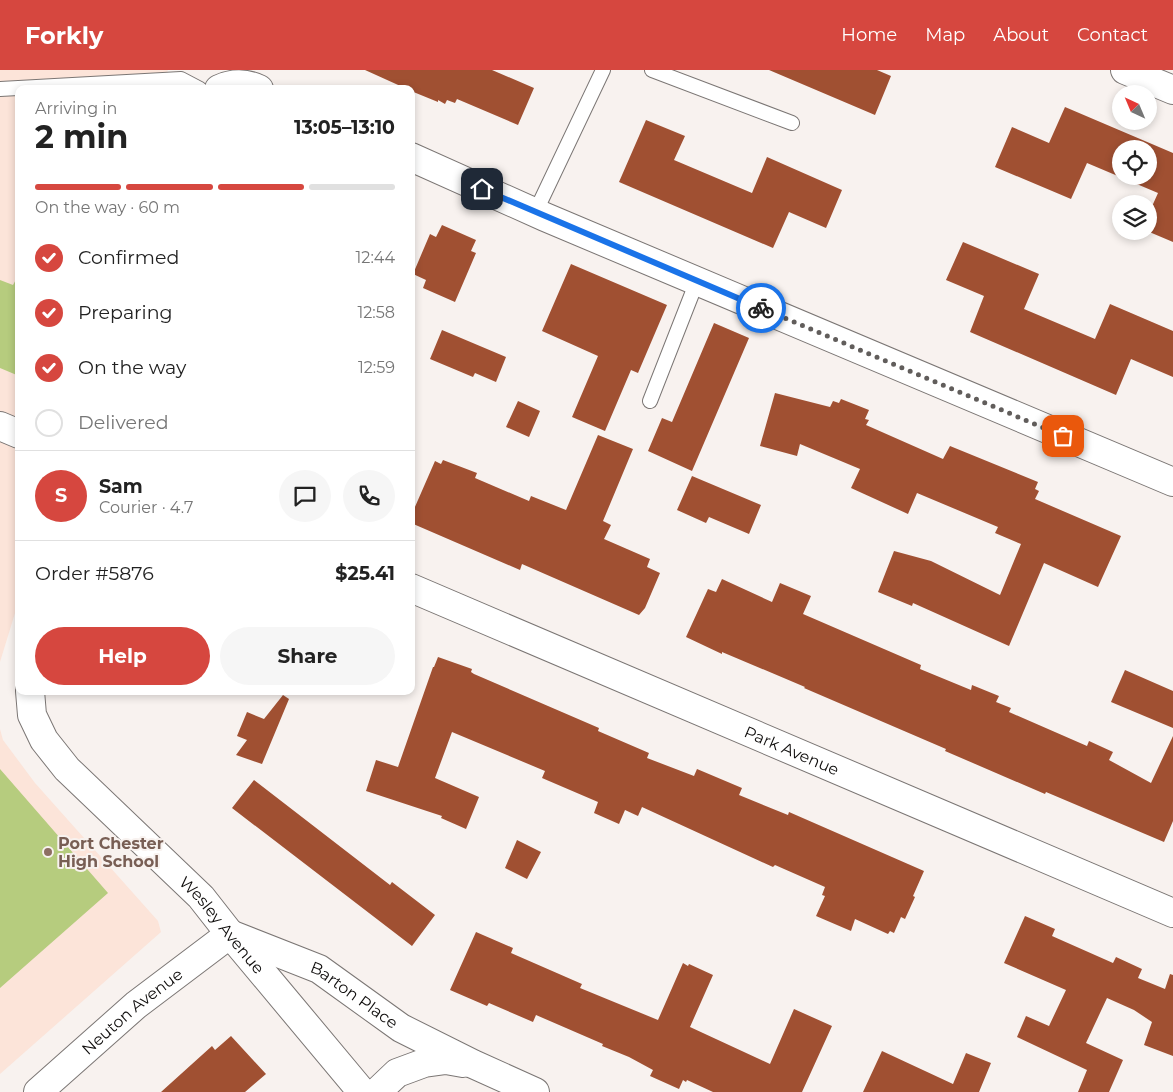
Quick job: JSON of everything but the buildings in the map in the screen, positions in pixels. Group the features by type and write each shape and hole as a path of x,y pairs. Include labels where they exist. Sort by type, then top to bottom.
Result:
{"street":[{"path":"1125,70 1173,90"},
{"path":"227,85 251,85"},
{"path":"415,159 535,213 1173,482"},
{"path":"0,426 15,432"},
{"name":"Park Avenue","path":"415,590 1173,912"},
{"name":"Wesley Avenue","path":"30,695 32,715 44,740 67,769 202,897 230,934 362,1092"},
{"name":"Barton Place","path":"230,934 319,969 401,1028 535,1092"},
{"name":"Neuton Avenue","path":"38,1092 136,1005 230,934"},
{"name":"Barton Place","path":"377,1092 397,1072 424,1063 446,1060 473,1064"}],"lane":[{"path":"535,213 603,70"},
{"path":"652,70 792,123"},
{"path":"72,85 181,79 192,85"},
{"path":"0,89 15,88"},
{"path":"650,401 697,281"}],"shaded area":[{"path":"0,70 168,70 161,85 15,85 15,613 0,662"},
{"name":"Port Chester High School","path":"0,729 3,740 35,783 158,921 161,932 0,1074"}],"green space":[{"path":"0,280 13,285 15,281 15,374 0,368"},
{"path":"0,769 108,893 0,988"}],"way so far":[{"path":"761,308 1063,436"}],"place":[{"name":"Port Chester High School","path":"48,852"}],"route":[{"path":"482,189 761,308"}]}
